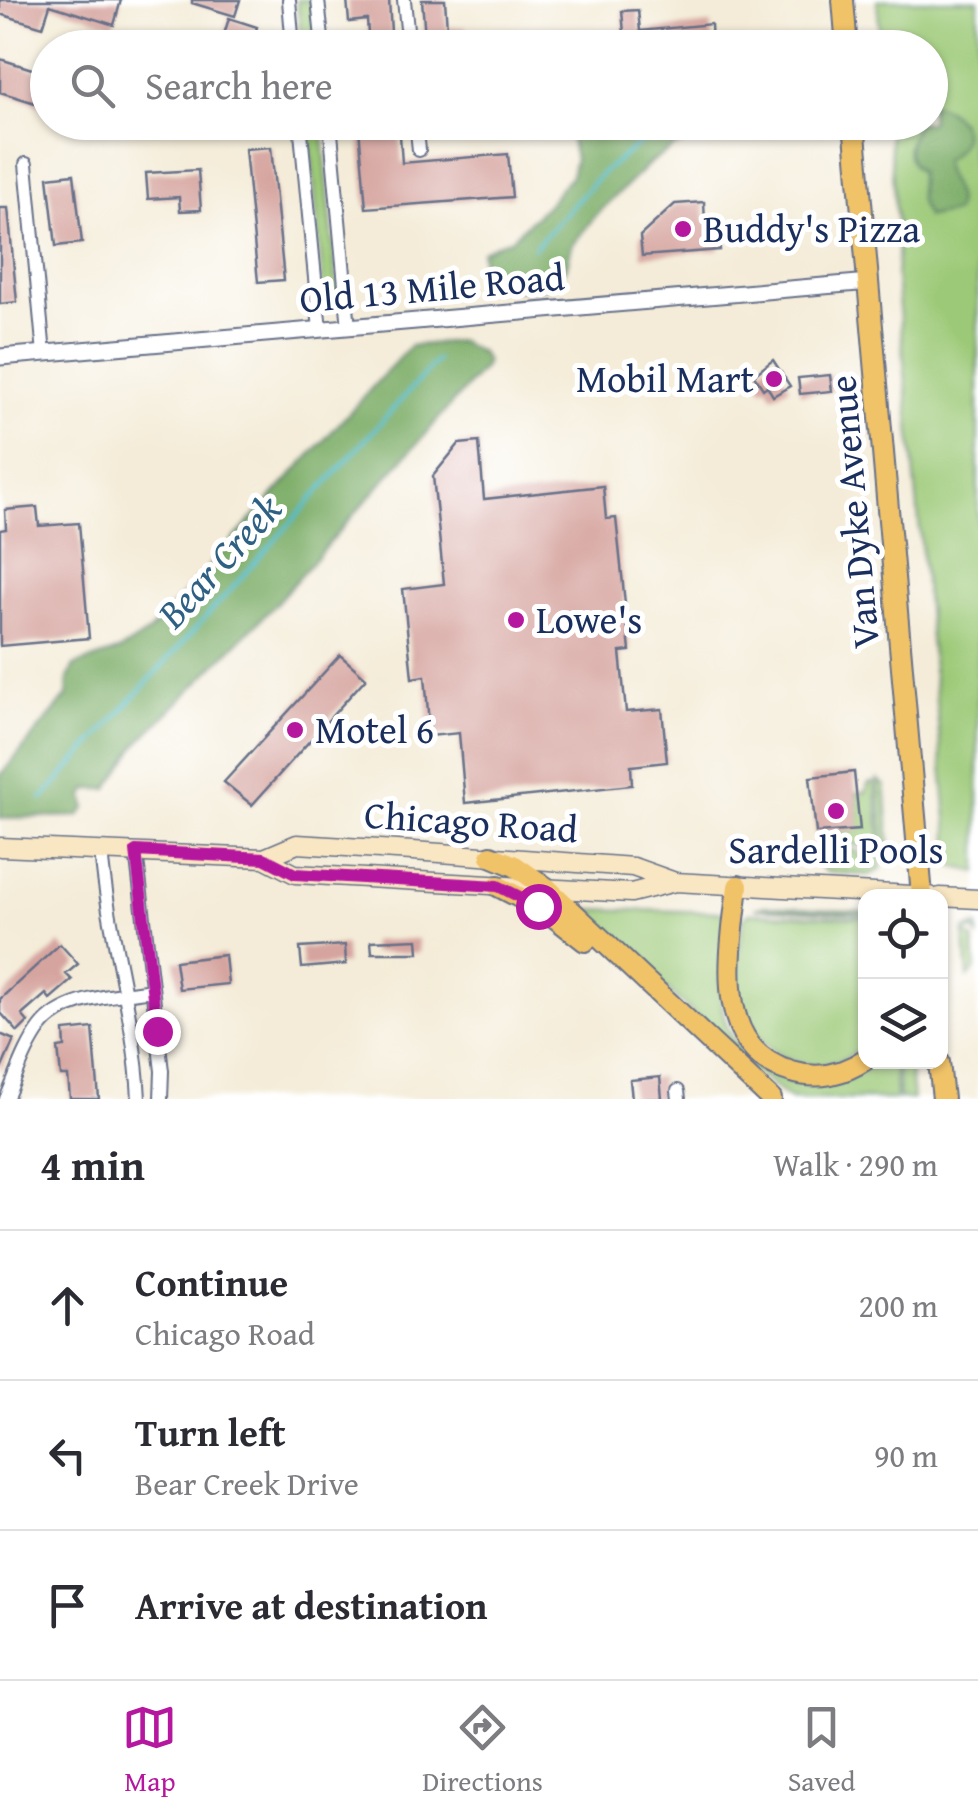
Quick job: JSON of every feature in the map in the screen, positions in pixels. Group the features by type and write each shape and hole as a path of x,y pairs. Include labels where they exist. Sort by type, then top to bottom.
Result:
{"main road":[{"path":"843,0 846,30"},
{"name":"Van Dyke Avenue","path":"856,140 924,889"},
{"name":"Chicago Road","path":"264,858 297,844 633,867 675,882 858,892"},
{"name":"Chicago Road","path":"0,847 264,858 295,874 548,890 631,893 675,882"},
{"path":"491,856 515,866 548,890 771,1099"},
{"path":"498,886 548,912 582,938 749,1099"},
{"path":"738,886 731,995 736,1022 749,1044 775,1066 806,1076 840,1072 858,1063"},
{"path":"948,897 978,898"},
{"path":"941,1069 943,1099"}],"street":[{"path":"289,0 292,30"},
{"path":"318,0 320,30"},
{"path":"404,0 407,30"},
{"path":"302,140 320,330"},
{"path":"332,140 349,328"},
{"path":"417,140 418,150"},
{"path":"26,164 44,354"},
{"name":"Old 13 Mile Road","path":"0,358 870,282"},
{"path":"101,850 132,1033 139,1099"},
{"path":"136,851 162,1099"},
{"path":"6,1099 31,1043 50,1017 74,1004 152,990"}],"green space":[{"path":"297,0 311,0 314,30 300,30"},
{"path":"877,0 978,0 978,100 970,139 976,194 978,300 978,872 954,867 951,861 896,277 898,242 889,140 948,140 948,30 880,30"},
{"path":"948,111 958,119 963,135 961,144 944,160 955,191 955,212 927,217 919,200 919,172 910,160 910,140 948,140"},
{"path":"310,140 323,140 338,296 332,303 324,297"},
{"path":"571,140 692,140 650,163 598,213 572,245 566,269 558,281 547,287 515,290 510,277 492,273 481,265 482,251 512,238 547,205 571,175 575,159"},
{"path":"458,341 481,353 486,361 484,367 270,610 138,743 108,789 88,789 84,795 86,808 79,816 0,818 0,776 67,696 68,678 74,666 121,650 149,632 410,346"},
{"path":"878,780 885,785 890,845 884,846"},
{"path":"875,782 881,846 818,844 817,833 859,829 856,793 866,792 868,784"},
{"path":"865,848 881,849 881,870 868,875 826,872 819,865 817,850 858,851 858,856 864,856"},
{"path":"755,908 858,912 858,915"},
{"path":"582,909 726,912 722,1006 733,1039 743,1053 771,1074 804,1085 832,1084 867,1069 894,1069 896,1099 790,1099 756,1073"},
{"path":"749,913 858,918 858,1050 823,1064 802,1063 765,1044 741,1007 737,983 743,920"},
{"path":"978,926 978,936 973,929 966,935 973,939 976,969 968,977 964,930"},
{"path":"897,1069 910,1069 913,1099 899,1099"}],"building":[{"path":"0,0 121,0 114,25 50,5 43,27 0,14"},
{"path":"192,0 240,0 235,16"},
{"path":"347,0 389,0 391,30 368,30 367,20 349,22"},
{"path":"422,0 445,0 447,28 466,30 424,30"},
{"path":"638,10 640,30 624,30 622,11"},
{"path":"229,18 257,27 256,30 225,30"},
{"path":"711,24 711,30 650,30"},
{"path":"0,59 30,68 30,101 0,92"},
{"path":"360,140 400,140 402,163 508,154 512,197 366,208"},
{"path":"271,147 284,280 258,282 245,149"},
{"path":"198,170 201,210 180,211 179,197 148,199 146,173"},
{"path":"74,174 82,243 56,246 48,177"},
{"name":"Buddy's Pizza","path":"704,202 705,223 718,222 720,250 642,256 640,236 675,204"},
{"path":"0,208 8,208 17,302 0,304"},
{"path":"773,360 790,386 773,396 754,375"},
{"path":"830,375 832,391 800,394 798,378"},
{"name":"Lowe's","path":"479,442 484,499 603,486 606,519 616,518 630,651 620,652 626,712 662,709 667,762 631,766 632,785 465,803 459,733 430,736 425,676 412,678 403,589 444,584 433,476 459,444"},
{"path":"37,507 39,526 79,523 89,638 0,646 0,530 6,529 5,510"},
{"name":"Motel 6","path":"340,655 366,678 252,805 224,782"},
{"name":"Sardelli Pools","path":"854,772 860,830 816,833 810,777"},
{"path":"418,939 419,953 372,953 371,941"},
{"path":"60,944 78,964 66,974 72,980 50,999 46,994 22,1015 28,1022 18,1032 0,1012 0,999"},
{"path":"345,945 346,964 302,968 300,948"},
{"path":"225,955 228,984 179,989 175,961"},
{"path":"93,1028 99,1099 70,1099 68,1076 61,1076 58,1048 65,1047 64,1031"},
{"path":"0,1034 14,1040 0,1072"},
{"path":"660,1077 662,1099 632,1099 630,1080"}],"waterway":[{"name":"Bear Creek","path":"534,248 603,172 644,140"},
{"name":"Bear Creek","path":"42,799 437,360"}],"place":[{"name":"Buddy's Pizza","path":"683,229"},
{"name":"Mobil Mart","path":"774,379"},
{"name":"Lowe's","path":"516,620"},
{"name":"Motel 6","path":"295,730"},
{"name":"Sardelli Pools","path":"836,811"}],"route":[{"path":"157,1031 136,851 264,858 295,874 498,886 538,906"}]}
